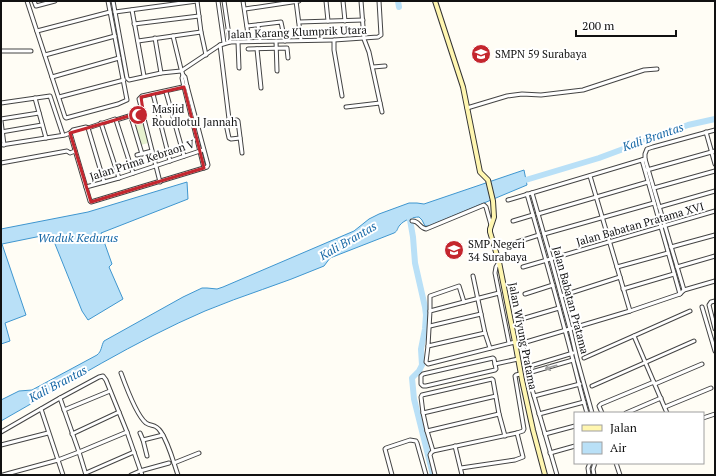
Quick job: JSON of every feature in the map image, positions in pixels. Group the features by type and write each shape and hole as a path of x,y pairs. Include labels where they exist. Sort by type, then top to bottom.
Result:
{"street":[{"path":"27,1 65,117 67,118 118,104 126,101 127,99 113,1"},
{"path":"34,1 36,6 55,1"},
{"path":"108,1 114,36 125,79"},
{"path":"115,12 197,1 206,55"},
{"path":"218,1 224,43"},
{"path":"224,1 230,42"},
{"path":"243,1 248,26 249,41"},
{"path":"296,1 301,40"},
{"path":"245,9 299,1"},
{"path":"326,1 328,22"},
{"path":"343,1 345,21"},
{"path":"362,1 364,38 382,112"},
{"name":"Jalan Karang Klumprik Utara","path":"182,73 224,43 230,42 238,45 249,41 260,41 276,45 285,41 334,41 378,37 381,35 379,1"},
{"name":"Jalan Wiyung Pratama","path":"435,1 459,74 480,172 488,180 493,201 494,217 490,232 499,262 520,374 545,475"},
{"path":"132,10 144,76"},
{"path":"37,31 110,12"},
{"path":"134,24 199,16"},
{"path":"299,22 363,20"},
{"path":"248,26 281,22 285,41"},
{"path":"258,24 260,41"},
{"path":"138,41 201,32"},
{"path":"45,55 114,36"},
{"path":"173,36 182,73 185,77 185,87 204,168"},
{"path":"155,38 161,73"},
{"path":"334,41 342,96"},
{"path":"238,45 239,68"},
{"path":"276,45 277,70"},
{"path":"248,49 257,49 276,45 287,48 288,58"},
{"path":"220,46 229,119 226,124 229,138 240,138"},
{"path":"257,49 261,88"},
{"path":"1,51 31,51"},
{"path":"52,77 119,58"},
{"path":"372,67 385,66"},
{"path":"467,108 507,96 522,94 541,95 583,90 644,70 657,69"},
{"path":"59,97 125,79 129,80 161,73 182,73"},
{"path":"160,182 139,99 142,96 185,87"},
{"path":"166,92 184,156"},
{"path":"153,94 170,161"},
{"path":"1,103 49,96 51,97 67,134 90,201 160,182 207,167 208,165 201,150"},
{"path":"35,98 46,138"},
{"path":"346,106 380,103"},
{"path":"39,113 1,120 2,145 67,134 73,130 86,127 88,128 129,116 131,117 142,154"},
{"path":"229,119 230,122 237,120 242,153"},
{"path":"116,120 133,173"},
{"path":"101,123 119,178"},
{"path":"2,132 42,125"},
{"path":"88,128 104,182"},
{"path":"680,294 643,160 646,151 650,148 715,130"},
{"path":"706,132 713,152 715,164"},
{"name":"Jalan Prima Kebraon V","path":"86,187 119,178 201,150"},
{"path":"1,163 67,151 73,152"},
{"path":"137,155 152,151"},
{"path":"646,171 713,152"},
{"path":"508,200 643,160"},
{"path":"646,171 654,188 684,290"},
{"path":"654,188 715,171"},
{"path":"590,176 630,311"},
{"path":"538,214 648,182"},
{"path":"659,207 715,191"},
{"name":"Jalan Babatan Pratama","path":"532,193 570,329 573,353"},
{"name":"Jalan Babatan Pratama","path":"526,194 559,308 575,360 584,383 592,412"},
{"path":"544,234 654,203"},
{"path":"412,221 416,221 423,229 426,230 484,205 486,207 491,226"},
{"name":"Jalan Babatan Pratama XVI","path":"523,268 715,211"},
{"path":"513,221 533,215"},
{"path":"671,247 715,235"},
{"path":"517,242 539,236"},
{"path":"617,267 668,253"},
{"path":"677,267 715,256"},
{"path":"499,262 495,272 509,343"},
{"path":"623,289 674,274"},
{"path":"473,276 490,348"},
{"path":"561,296 620,277"},
{"path":"566,330 630,311 680,294 684,290 715,281"},
{"path":"525,294 553,285"},
{"path":"464,302 459,286 430,296 430,326 426,362 428,364 515,342"},
{"path":"430,311 499,293"},
{"path":"715,300 710,303 709,306 715,329"},
{"path":"702,307 715,351"},
{"path":"526,318 559,308"},
{"path":"584,358 690,312"},
{"path":"430,326 481,314"},
{"name":"Jalan Wiyung Pratama","path":"557,475 534,396 523,346 526,342 566,330"},
{"path":"428,346 485,332"},
{"path":"634,336 667,412"},
{"path":"592,386 694,341"},
{"path":"527,367 573,353"},
{"path":"493,358 495,364 495,370 426,386 421,384 421,376 424,374 493,358"},
{"path":"495,364 518,359"},
{"path":"528,373 575,360"},
{"name":"Jalan Babatan Pratama","path":"575,360 578,384 587,412"},
{"path":"602,412 599,406 601,404 702,364"},
{"path":"120,373 141,417 145,422 157,427 163,435 178,475"},
{"path":"433,451 523,431 524,429 516,376 520,374"},
{"path":"1,432 101,376 104,377 119,412 142,475"},
{"path":"435,475 430,455 433,451 423,413 422,396 492,379 505,436"},
{"path":"534,396 584,383"},
{"path":"665,407 711,388"},
{"path":"64,410 110,391"},
{"path":"423,413 496,396"},
{"path":"60,398 86,474 134,452"},
{"path":"628,412 661,398"},
{"path":"540,414 589,401"},
{"path":"40,409 63,475"},
{"path":"72,434 119,412"},
{"path":"427,431 499,414"},
{"path":"704,418 715,414"},
{"path":"545,434 574,426"},
{"path":"4,475 58,460 127,432"},
{"path":"1,445 48,433"},
{"path":"140,433 147,456"},
{"path":"461,468 515,460 523,457 517,433"},
{"path":"143,440 163,435"},
{"path":"392,475 385,449 410,440 416,441 417,443 426,475"},
{"path":"455,446 462,475"},
{"path":"550,453 574,446"},
{"path":"174,463 199,453"},
{"path":"131,475 169,463"},
{"path":"590,464 588,468 590,475"},
{"path":"594,475 593,469 595,464"},
{"path":"616,464 620,475"}],"highlighted area":[{"path":"184,87 204,168 91,202 70,133 129,116 144,117 141,97"}],"green space":[{"path":"143,120 148,143 141,145 135,122"}],"water":[{"name":"Kali Brantas","path":"524,170 527,185 429,226 425,226 419,217 406,220 394,233 330,258 324,266 205,311 179,323 102,363 1,421 1,400 19,391 32,390 97,355 100,352 104,341 183,297 202,288 217,289 223,287 354,231 369,219 379,214 409,203 424,204"},
{"name":"Waduk Kedurus","path":"187,182 188,199 101,233 112,264 109,267 123,299 88,320 82,311 51,234 2,244 26,315 5,323 10,341 1,344 1,229 88,212"}],"waterway":[{"path":"398,1 399,7"},
{"name":"Kali Brantas","path":"519,182 599,158 688,125 715,119"},
{"path":"409,214 415,263 426,315 421,349 422,365 419,371 412,378 414,399 433,475"}],"place":[{"name":"SMPN 59 Surabaya","path":"481,54"},
{"name":"Masjid Roudlotul Jannah","path":"138,115"},
{"name":"SMP Negeri 34 Surabaya","path":"454,250"}]}
